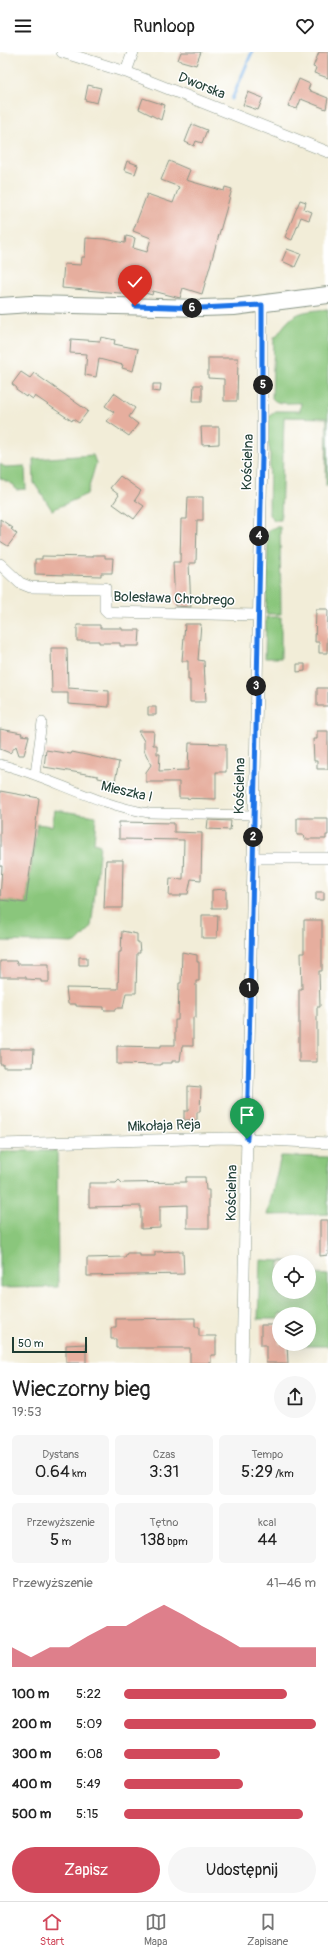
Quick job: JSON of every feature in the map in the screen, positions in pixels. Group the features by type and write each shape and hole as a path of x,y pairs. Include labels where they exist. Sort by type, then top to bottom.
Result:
{"main road":[{"path":"0,306 31,304 201,308 262,305 328,295"}],"street":[{"name":"Dworska","path":"62,52 126,72 328,152"},
{"path":"126,72 132,52"},
{"name":"Kościelna","path":"242,1363 252,858 263,417 262,305"},
{"name":"Bolesława Chrobrego","path":"0,564 20,583 30,587 105,588 105,609 108,612 258,615"},
{"path":"35,774 42,722"},
{"name":"Mieszka I","path":"0,764 35,774 81,794 133,810 149,812 254,815"},
{"path":"252,858 328,858"},
{"name":"Mikołaja Reja","path":"0,1144 247,1139 328,1143"}],"green space":[{"path":"328,309 328,486 326,486 327,418 284,417 281,520 274,520 269,515 270,452 267,438 268,416 275,411 300,411 301,403 281,403 272,398 274,337 276,337 287,322 298,314"},
{"path":"93,455 96,463 87,494 52,510 34,483 33,459"},
{"path":"0,464 5,467 25,466 26,489 16,490 14,485 0,478"},
{"path":"280,527 281,614 266,614 268,533 270,529"},
{"path":"266,617 281,617 281,658 265,658"},
{"path":"55,810 96,816 94,843 100,845 91,928 76,943 0,941 0,900 26,903 37,824 52,826"},
{"path":"0,1151 57,1151 58,1287 0,1288"},
{"path":"281,1156 328,1157 328,1214 267,1215"},
{"path":"260,1260 272,1261 272,1299 316,1299 316,1274 328,1275 328,1346 316,1346 316,1307 272,1307 272,1319 258,1319"}],"building":[{"path":"181,52 201,52 196,65 178,60"},
{"path":"319,52 328,52 328,78 314,73 316,68 313,67"},
{"path":"299,79 310,84 308,90 328,98 326,109 301,99 297,109 288,106"},
{"path":"88,85 101,88 97,103 85,100"},
{"path":"248,92 263,98 258,110 243,105"},
{"path":"143,98 165,105 161,120 139,109"},
{"path":"192,124 207,130 202,143 196,141 194,146 185,142"},
{"path":"127,161 138,165 135,174 124,170"},
{"path":"169,161 190,170 186,180 224,191 225,187 232,189 202,294 183,288 180,298 153,291 152,295 131,289 131,294 62,288 64,264 81,265 82,257 85,257 86,238 105,239 125,243 126,236 135,238 133,248 147,252 151,238 133,231 147,194 173,203 179,187 161,180"},
{"path":"300,200 306,202 304,209 312,212 309,220 301,217 292,240 285,237"},
{"path":"287,249 301,254 295,267 282,261"},
{"path":"101,337 115,340 114,344 138,349 133,371 122,368 123,365 99,359 96,377 85,375 87,354 70,353 71,339 100,341"},
{"path":"208,358 238,358 237,401 224,401 224,379 208,378"},
{"path":"21,372 30,378 34,373 88,411 79,423 73,419 72,421 35,396 33,399 27,395 26,397 16,390 17,388 12,384"},
{"path":"153,384 161,384 160,392 153,391"},
{"path":"194,385 202,385 202,401 193,401"},
{"path":"114,393 135,408 129,417 138,424 129,436 107,421 114,412 105,406"},
{"path":"201,427 219,427 219,444 202,445"},
{"path":"120,476 141,491 135,500 144,506 134,519 113,504 119,495 110,488"},
{"path":"188,497 203,497 203,520 197,520 196,563 189,563 191,607 175,606 173,562 180,562 181,519 187,519"},
{"path":"0,519 13,528 11,529 17,534 8,546 0,541"},
{"path":"93,555 105,555 105,558 113,558 112,573 101,573 101,576 35,574 35,559 42,559 42,556 93,557"},
{"path":"316,609 328,609 327,653 319,653 319,642 315,642"},
{"path":"185,624 201,624 198,660 204,661 206,702 190,702 188,661 182,661"},
{"path":"77,625 100,625 100,628 140,630 139,646 120,646 120,643 99,643 99,641 77,641"},
{"path":"51,648 67,648 68,688 109,691 109,707 68,704 68,693 52,693"},
{"path":"297,664 305,664 305,671 297,672"},
{"path":"317,688 328,688 328,706 317,706"},
{"path":"148,707 156,707 156,715 148,715"},
{"path":"0,729 22,733 21,735 29,736 24,755 19,755 16,746 10,753 0,749"},
{"path":"138,731 154,731 153,745 157,745 157,754 160,754 159,771 188,770 189,743 226,744 226,772 216,772 216,799 179,798 179,782 146,782 146,772 151,765 144,750 144,741"},
{"path":"317,731 328,731 328,769 317,769 317,761 314,761 313,739 317,739"},
{"path":"46,750 71,754 72,752 119,762 115,781 98,778 98,776 44,767"},
{"path":"0,791 39,798 26,903 0,900 2,866 0,866"},
{"path":"297,818 328,818 328,835 326,835 326,839 305,839 304,835 297,835"},
{"path":"208,820 231,821 230,830 207,829"},
{"path":"119,822 174,823 174,832 202,833 201,880 191,879 188,894 181,894 181,896 169,896 170,878 183,879 184,840 119,839"},
{"path":"106,860 123,860 122,908 104,908"},
{"path":"226,889 226,908 212,908 212,890"},
{"path":"316,892 324,892 324,900 316,900"},
{"path":"202,915 218,915 217,938 202,938"},
{"path":"304,920 322,920 322,971 319,971 320,1007 317,1007 317,1062 299,1062 299,989 302,989 301,953 304,953"},
{"path":"122,931 137,934 137,942 139,942 140,953 137,953 136,993 126,993 123,1008 116,1008 116,1010 104,1010 104,1007 76,1006 76,1004 68,1004 66,988 118,989 119,952 121,952"},
{"path":"182,952 197,955 197,962 199,962 199,981 196,981 196,1018 193,1017 193,1046 182,1046 180,1061 172,1061 172,1063 161,1063 161,1065 117,1064 117,1046 161,1047 161,1045 175,1045 175,1020 178,1020"},
{"path":"79,957 87,957 87,965 79,965"},
{"path":"0,961 16,961 17,964 49,964 49,982 26,979 26,977 0,977"},
{"path":"0,1049 34,1049 33,1067 3,1067 3,1064 0,1064"},
{"path":"188,1086 201,1087 200,1112 197,1112 197,1120 184,1120 184,1111 188,1111"},
{"path":"186,1177 205,1177 206,1190 209,1190 209,1228 187,1228 187,1205 160,1206 160,1228 141,1229 141,1206 89,1207 89,1183 116,1183 119,1180 122,1183 186,1182"},
{"path":"320,1220 328,1220 328,1255 320,1256"},
{"path":"183,1251 184,1274 87,1276 87,1258 125,1257 127,1253 140,1253 140,1256 155,1256 155,1252"},
{"path":"195,1318 195,1327 199,1327 199,1336 216,1336 216,1355 211,1355 211,1363 190,1363 190,1348 116,1348 116,1339 111,1339 111,1328 116,1328 116,1319"},
{"path":"261,1325 272,1325 272,1351 287,1351 288,1363 266,1363 266,1345 261,1345"},
{"path":"86,1344 86,1363 66,1363 66,1345"}],"waterway":[{"path":"232,99 252,52"}],"route":[{"path":"135,306 201,308 262,305 264,333 262,456 247,1139"}]}
